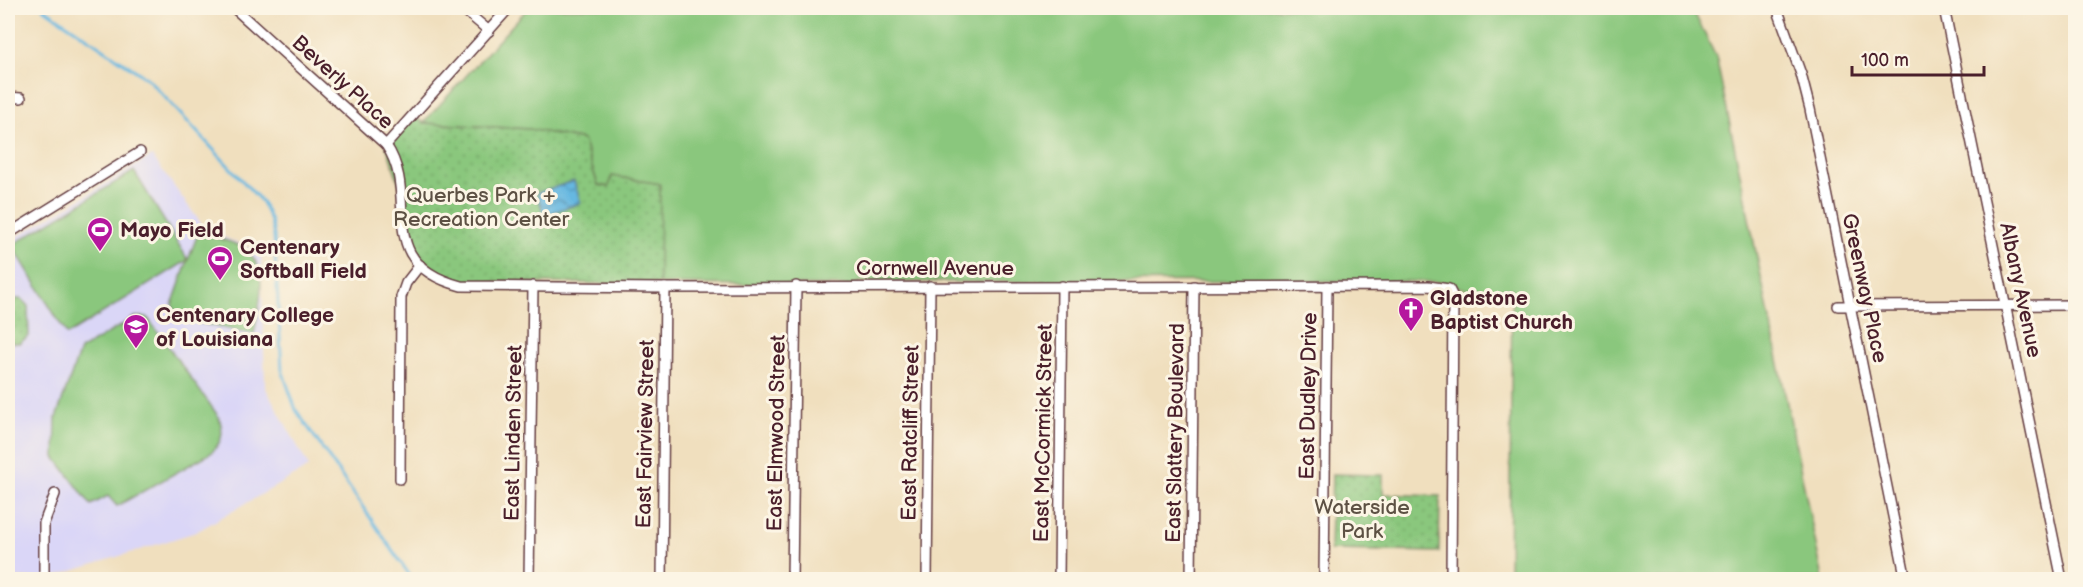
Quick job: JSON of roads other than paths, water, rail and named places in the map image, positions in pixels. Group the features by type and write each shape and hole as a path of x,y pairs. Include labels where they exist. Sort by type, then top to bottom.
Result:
{"street":[{"name":"Beverly Place","path":"234,8 386,145 398,176 401,228 409,249 420,266"},
{"path":"462,8 489,30"},
{"path":"386,145 509,8"},
{"name":"Greenway Place","path":"1778,8 1801,74 1810,109 1906,579"},
{"name":"Albany Avenue","path":"1944,8 2062,579"},
{"path":"8,97 21,98"},
{"path":"8,234 140,152"},
{"path":"400,479 401,297 406,283 420,266"},
{"name":"Cornwell Avenue","path":"420,266 440,279 461,286 665,288 1439,286 1449,289 1452,294 1451,579"},
{"name":"East Linden Street","path":"529,579 533,286"},
{"name":"East Elmwood Street","path":"792,579 796,286"},
{"name":"East Ratcliff Street","path":"927,579 930,286"},
{"name":"East McCormick Street","path":"1059,579 1062,286"},
{"name":"East Slattery Boulevard","path":"1191,579 1194,286"},
{"name":"East Dudley Drive","path":"1324,579 1327,286"},
{"name":"East Fairview Street","path":"662,579 665,288"},
{"path":"1838,306 2076,305"},
{"path":"44,579 44,523 56,494"}],"water":[{"path":"574,181 581,203 544,215 537,193"}],"waterway":[{"path":"43,8 148,79 262,202 271,221 274,236 282,370 296,410 413,580"}],"place":[{"name":"Mayo Field","path":"100,253"},
{"name":"Centenary Softball Field","path":"220,282"},
{"name":"Gladstone Baptist Church","path":"1411,333"},
{"name":"Centenary College of Louisiana","path":"136,350"}],"park label":[{"name":"Querbes Park + Recreation Center","path":"481,207"},
{"name":"Waterside Park","path":"1362,519"}]}
